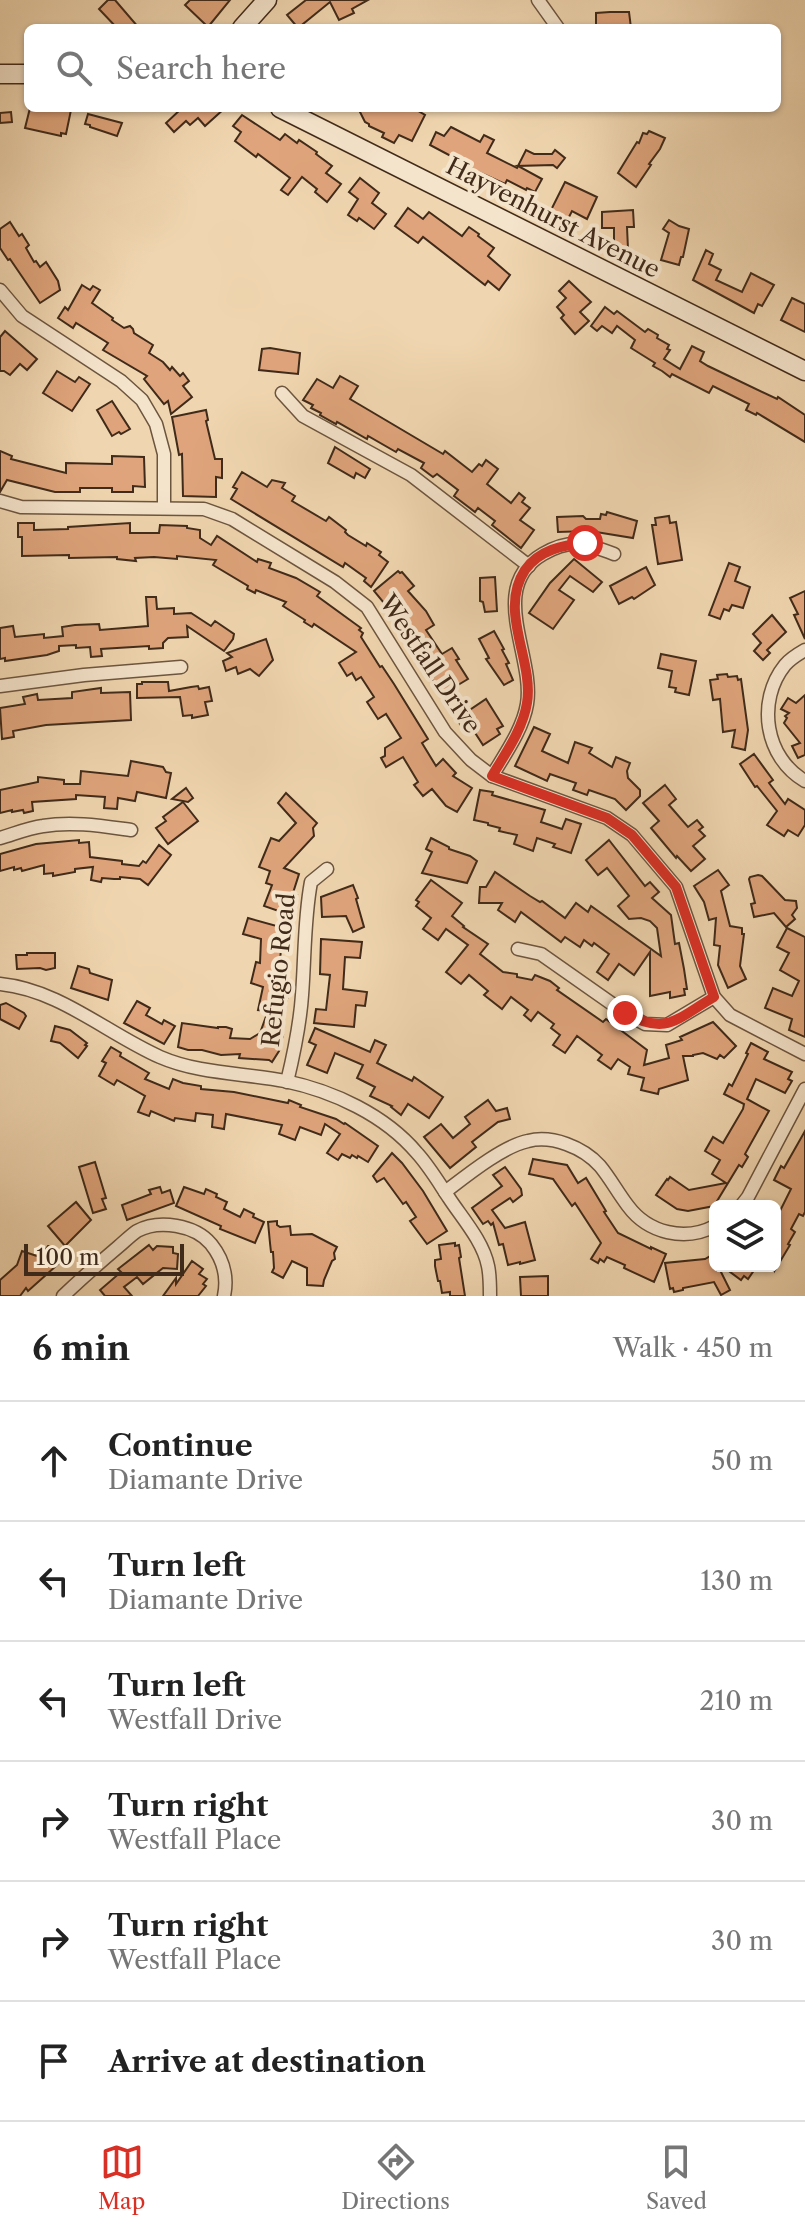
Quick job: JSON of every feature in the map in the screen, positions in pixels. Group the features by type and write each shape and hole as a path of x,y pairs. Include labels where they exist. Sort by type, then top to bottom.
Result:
{"main road":[{"path":"246,24 267,0"},
{"path":"0,74 24,74"},
{"name":"Hayvenhurst Avenue","path":"288,112 805,371"}],"street":[{"path":"538,0 555,24"},
{"path":"0,290 22,316 121,381 142,400 156,424 164,454 164,507"},
{"path":"282,393 303,416 411,475 529,566"},
{"name":"Westfall Drive","path":"0,501 21,507 204,509 232,519 335,582 367,607 445,732 471,760 492,776 607,818 632,835 676,887 714,997"},
{"path":"492,776 519,728 528,703 514,606 517,589 529,566 541,555 562,545 585,543 614,554"},
{"path":"805,650 786,663 776,680 766,717 775,751 794,775 805,781"},
{"path":"0,686 181,667"},
{"path":"0,838 42,826 86,823 131,830"},
{"name":"Refugio Road","path":"287,1082 297,1040 307,900 311,882 327,869"},
{"path":"518,949 541,954 645,1024 667,1025 714,997 730,1015 805,1054"},
{"path":"0,984 43,993 160,1057 207,1070 287,1082 346,1100 390,1128 416,1152 481,1247 488,1263 490,1296"},
{"path":"746,1200 805,1089"},
{"path":"445,1192 511,1146 530,1140 556,1140 580,1151 599,1165 642,1221 663,1232 683,1235 709,1229"},
{"path":"63,1296 139,1230 163,1225 182,1226 210,1242 222,1261 226,1283 224,1296"}],"building":[{"path":"108,0 115,0 136,24 113,24 99,9"},
{"path":"190,0 230,0 210,24 205,24 185,5"},
{"path":"306,0 368,0 352,9 354,13 339,20 330,2 303,24 295,24 287,15"},
{"path":"629,12 630,24 596,24 596,13"},
{"path":"11,112 12,122 0,123 0,113"},
{"path":"29,112 71,112 66,134 61,133 61,136 25,128"},
{"path":"178,112 221,112 205,126 198,118 190,125 186,121 174,132 166,123"},
{"path":"360,112 420,112 425,115 412,141 399,135 394,143 365,122"},
{"path":"88,114 122,123 117,136 85,124"},
{"path":"242,115 280,140 285,134 297,143 299,140 332,166 326,173 341,184 327,202 302,177 288,195 281,190 290,178 235,141 241,132 233,126"},
{"path":"451,127 480,142 484,135 494,140 487,153 542,179 535,192 507,180 505,184 478,174 467,168 468,165 430,145 436,132 444,136"},
{"path":"649,131 665,138 636,187 618,173 643,133"},
{"path":"526,150 534,154 552,154 555,150 565,158 557,168 553,165 518,166"},
{"path":"360,178 379,193 372,203 386,214 374,229 359,218 357,221 348,215 358,199 349,192"},
{"path":"565,182 597,197 587,219 572,211 568,219 551,210"},
{"path":"408,208 423,219 429,212 462,236 469,227 479,234 494,248 488,256 510,275 499,290 488,281 485,285 423,237 418,243 395,226"},
{"path":"633,210 634,227 627,227 628,249 614,249 614,228 602,228 602,212"},
{"path":"669,220 689,229 679,265 661,260 669,233 663,229"},
{"path":"10,222 29,245 26,248 34,262 40,267 46,262 58,281 60,290 40,303 0,248 0,229"},
{"path":"706,250 713,254 709,264 721,270 716,280 742,292 751,273 774,285 762,306 758,304 754,313 693,280"},
{"path":"569,281 591,302 580,312 589,321 575,334 561,318 564,315 557,307 566,298 559,291"},
{"path":"82,285 90,290 93,286 100,290 92,303 112,320 124,328 130,326 134,333 153,345 149,353 170,370 172,367 180,376 183,373 189,381 183,386 192,397 171,414 168,401 164,404 144,379 147,376 103,350 108,343 76,323 73,328 58,318 65,307 68,310"},
{"path":"792,298 805,304 805,332 781,320"},
{"path":"605,307 614,314 617,311 645,332 648,329 658,335 657,338 669,345 667,349 670,350 664,359 680,369 692,346 704,352 700,361 708,366 778,397 805,415 805,442 757,413 746,410 749,404 713,386 709,393 672,374 670,377 631,348 635,340 617,326 612,333 602,326 597,331 591,326"},
{"path":"5,331 37,359 27,370 20,364 10,375 0,371 0,337"},
{"path":"262,349 300,353 298,374 259,370"},
{"path":"57,371 75,382 79,377 90,384 72,411 43,393"},
{"path":"340,376 358,386 350,399 443,454 445,451 472,472 486,460 498,469 487,484 511,503 519,493 525,498 522,502 530,508 520,520 534,530 521,548 492,525 495,521 478,508 475,512 454,496 458,490 437,474 433,477 421,468 424,463 336,424 303,400 317,379 333,388"},
{"path":"112,401 130,429 112,436 97,410"},
{"path":"206,410 215,459 222,459 222,478 216,477 216,497 183,496 182,454 179,455 172,417"},
{"path":"335,447 370,469 365,478 356,473 354,478 328,463"},
{"path":"0,451 12,456 11,459 66,473 66,463 112,464 112,456 144,457 145,487 133,486 133,492 112,492 112,488 80,488 80,492 55,492 7,480 0,492"},
{"path":"242,472 267,487 272,480 285,483 282,488 295,496 292,501 326,521 329,517 348,535 381,552 379,555 388,562 371,587 364,581 366,578 345,563 343,567 231,499 237,489 233,487"},
{"path":"607,512 637,521 633,538 590,531 558,532 557,517 600,519 601,514 606,515"},
{"path":"669,516 670,523 676,522 682,560 658,564 652,525 656,525 655,518"},
{"path":"18,523 34,523 34,530 130,523 130,533 159,533 160,525 187,526 200,530 200,538 211,545 217,536 257,562 258,559 271,563 269,568 296,578 320,592 317,596 361,628 361,637 428,739 422,743 436,766 443,759 456,773 453,776 472,788 457,812 446,806 432,789 423,796 414,785 418,782 403,757 386,767 381,758 385,756 385,748 401,738 386,714 378,719 367,702 374,697 361,677 356,680 352,673 347,676 339,663 356,652 314,624 312,627 304,622 283,606 286,602 247,589 248,586 213,565 216,560 177,556 177,559 135,558 136,561 117,557 22,556"},
{"path":"574,559 602,582 593,592 570,576 559,590 574,600 553,629 529,613 550,583"},
{"path":"729,563 740,567 735,581 750,587 743,608 732,605 729,611 724,609 720,619 709,615"},
{"path":"646,567 655,585 634,599 632,597 619,604 610,586"},
{"path":"398,571 414,586 408,591 434,625 426,630 442,654 452,648 459,659 456,660 468,679 453,688 468,711 486,699 503,726 497,729 500,734 483,745 470,725 463,729 400,628 403,626 374,591"},
{"path":"495,577 497,611 485,612 480,601 480,578"},
{"path":"805,591 805,639 790,598"},
{"path":"146,597 156,597 157,609 174,608 174,614 191,613 211,626 215,621 234,634 233,639 224,651 187,626 188,637 168,638 163,648 101,649 102,656 91,657 90,647 59,646 59,651 47,655 5,661 5,658 0,659 0,628 13,626 15,637 44,634 44,638 63,636 62,627 75,625 99,624 100,630 148,626"},
{"path":"772,615 786,632 767,650 770,653 763,660 754,651 761,643 753,634"},
{"path":"494,631 504,649 513,680 504,685 486,659 489,658 479,639"},
{"path":"266,639 273,660 259,676 250,669 238,674 236,667 226,671 223,661 232,657 227,653"},
{"path":"661,654 696,661 689,695 675,692 676,688 669,687 672,671 658,668"},
{"path":"727,674 728,677 741,679 748,730 745,750 732,747 735,730 723,732 720,699 713,700 710,680"},
{"path":"168,682 169,691 209,687 212,701 205,702 208,715 183,716 180,697 137,698 137,684"},
{"path":"101,688 101,693 130,692 131,720 46,725 13,731 14,737 2,739 0,708 25,704 23,697 37,694 38,700 72,698 72,692"},
{"path":"805,695 805,755 798,758 792,746 800,743 784,723 789,713 781,709 788,698 796,703"},
{"path":"534,727 550,734 542,751 568,763 575,742 592,748 589,753 612,767 616,757 630,763 628,778 640,790 640,796 626,810 615,799 589,790 587,795 573,790 576,783 550,774 547,781 515,766"},
{"path":"754,754 773,780 769,783 785,804 788,799 805,810 805,825 798,836 788,830 784,836 767,825 777,811 755,787 740,764"},
{"path":"131,761 163,767 171,773 166,798 137,792 135,801 118,798 117,809 104,808 105,797 76,795 76,799 32,802 33,811 0,813 0,790 38,782 38,777 64,780 64,784 80,784 81,771 128,776"},
{"path":"665,785 676,799 669,805 688,827 697,820 703,827 699,830 705,836 693,846 705,859 691,871 651,828 659,821 643,803"},
{"path":"186,788 193,798 188,802 172,799"},
{"path":"480,790 545,810 541,822 562,829 566,819 581,824 571,853 537,838 533,851 514,844 517,835 474,820"},
{"path":"286,793 317,823 313,828 314,836 284,868 299,874 293,893 297,895 290,915 264,906 272,885 266,883 270,871 259,867 271,838 279,841 296,823 278,803"},
{"path":"183,802 198,821 168,844 156,828 166,821 163,817"},
{"path":"431,838 477,861 467,883 422,873 432,852 426,849"},
{"path":"79,840 79,843 89,842 90,857 122,861 122,864 139,866 143,861 146,863 159,845 171,855 148,885 140,879 120,877 102,878 101,882 91,880 93,867 53,876 53,873 44,874 44,865 22,871 21,868 14,870 14,867 0,871 0,854 36,844"},
{"path":"609,840 645,886 650,882 659,892 652,898 671,915 675,944 679,943 684,969 685,995 670,998 670,992 650,996 650,952 634,975 619,964 608,980 597,972 609,954 594,943 592,946 584,940 580,947 565,937 561,942 521,912 515,922 498,910 502,903 479,903 480,887 486,887 495,872 565,918 576,903 588,912 591,906 661,956 657,928 641,918 629,919 618,906 629,896 607,868 598,875 586,860"},
{"path":"718,870 729,885 721,891 730,926 742,928 744,934 740,966 746,979 728,988 718,965 720,946 714,945 716,918 709,920 704,902 694,886"},
{"path":"758,875 785,900 796,901 797,908 792,915 795,919 786,927 774,913 754,917 751,904 755,903 749,879"},
{"path":"431,880 462,903 452,916 488,944 480,954 503,972 532,980 535,975 550,981 559,988 557,990 603,1022 606,1019 647,1050 644,1065 669,1058 666,1045 682,1040 680,1037 713,1022 736,1046 724,1058 720,1055 717,1059 703,1053 683,1056 688,1080 659,1089 658,1094 641,1090 644,1078 628,1074 630,1067 618,1059 611,1069 598,1060 602,1055 577,1036 565,1053 553,1045 560,1035 551,1028 554,1024 538,1012 531,1021 524,1015 528,1010 511,997 502,1009 484,995 488,991 469,975 461,984 446,972 468,945 446,929 438,940 423,929 431,918 416,906 419,902 416,900"},
{"path":"353,885 364,927 353,932 346,916 322,917 321,897"},
{"path":"248,918 291,930 290,938 282,937 279,973 285,974 281,995 288,996 278,1027 282,1028 280,1034 283,1035 279,1051 272,1062 239,1058 240,1054 221,1055 178,1047 182,1023 226,1027 232,1029 230,1038 250,1039 260,1033 268,1011 258,1010 263,987 251,983 256,962 260,963 261,939 243,934"},
{"path":"787,928 805,937 805,1037 789,1030 792,1019 765,1008 773,988 792,996 799,981 780,970 789,953 777,947"},
{"path":"321,939 362,942 360,958 345,957 343,989 367,992 365,1006 356,1005 354,1027 314,1023 316,1009 326,1010 330,975 320,974"},
{"path":"55,953 55,968 17,969 16,955"},
{"path":"78,966 112,980 108,1000 71,988"},
{"path":"137,1001 150,1008 146,1015 162,1024 164,1020 175,1026 164,1044 124,1023"},
{"path":"6,1003 26,1016 19,1029 0,1019 0,1005"},
{"path":"55,1026 70,1030 87,1043 78,1058 60,1043 51,1041"},
{"path":"315,1028 370,1052 375,1040 386,1045 377,1063 412,1081 414,1077 443,1097 429,1118 408,1104 401,1115 392,1106 370,1096 375,1087 357,1078 363,1065 335,1053 327,1073 307,1065 316,1045 309,1042"},
{"path":"751,1043 768,1052 764,1059 792,1072 788,1079 792,1081 785,1093 756,1079 747,1099 769,1111 745,1154 748,1157 742,1167 739,1165 718,1200 709,1200 709,1207 688,1211 677,1209 656,1195 670,1177 689,1190 726,1183 712,1174 720,1160 705,1151 713,1137 723,1143 743,1109 744,1104 724,1094 729,1084 732,1086"},
{"path":"111,1047 149,1073 145,1079 169,1089 173,1079 201,1086 201,1089 288,1103 289,1100 345,1123 378,1146 368,1162 358,1156 352,1155 350,1158 342,1154 338,1160 327,1153 340,1134 325,1124 321,1135 300,1127 295,1140 279,1134 282,1125 226,1114 224,1129 212,1127 213,1115 196,1113 195,1121 175,1118 174,1121 151,1111 149,1116 138,1112 145,1096 117,1080 114,1085 99,1076 106,1063 102,1061"},
{"path":"488,1100 496,1111 507,1108 510,1119 498,1122 472,1142 476,1147 450,1168 424,1137 441,1124 453,1138 470,1124 465,1117"},
{"path":"805,1131 805,1212 803,1216 799,1214 791,1229 795,1232 781,1260 781,1209 791,1189 774,1180 781,1166 784,1168"},
{"path":"392,1153 423,1191 447,1231 427,1244 410,1221 416,1217 406,1202 403,1204 384,1178 377,1182 373,1176"},
{"path":"533,1159 567,1165 578,1183 586,1178 618,1233 666,1254 654,1282 607,1257 604,1262 600,1259 598,1263 591,1259 601,1243 575,1203 572,1206 553,1179 529,1174"},
{"path":"95,1162 106,1198 102,1199 106,1209 93,1213 79,1167"},
{"path":"505,1167 522,1195 513,1202 510,1198 492,1210 505,1228 525,1222 535,1260 520,1264 508,1265 493,1223 491,1225 488,1221 483,1224 472,1208 502,1186 493,1175"},
{"path":"160,1187 162,1193 170,1190 174,1203 127,1220 122,1205 151,1194 149,1190"},
{"path":"184,1187 204,1194 206,1189 217,1194 216,1197 227,1202 224,1209 240,1217 244,1209 254,1214 253,1217 264,1222 255,1243 176,1206"},
{"path":"76,1202 91,1220 65,1246 48,1226"},
{"path":"277,1221 280,1227 290,1226 291,1235 312,1234 337,1247 323,1286 307,1285 307,1268 292,1261 283,1278 272,1272 273,1252 268,1222"},
{"path":"455,1243 455,1246 459,1245 465,1296 442,1293 435,1266 435,1260 441,1259 439,1245"},
{"path":"149,1245 153,1250 157,1246 173,1247 173,1253 178,1254 177,1269 163,1268 143,1284 137,1277 124,1287 132,1296 105,1296 100,1290 121,1272 118,1269"},
{"path":"48,1246 55,1247 65,1258 20,1296 0,1296 0,1280 17,1265 22,1251 40,1257"},
{"path":"709,1257 709,1272 721,1272 730,1290 721,1295 714,1282 674,1292 673,1288 670,1289 665,1263"},
{"path":"192,1261 203,1269 199,1274 207,1279 198,1296 163,1296 176,1278 176,1284"},
{"path":"730,1272 753,1272 748,1279 744,1276 741,1280"},
{"path":"548,1276 548,1296 521,1296 520,1277"}],"route":[{"path":"585,543 562,545 541,555 521,577 514,606 528,703 519,728 492,776 607,818 632,835 676,887 714,997 667,1025 645,1024 625,1013"}]}
